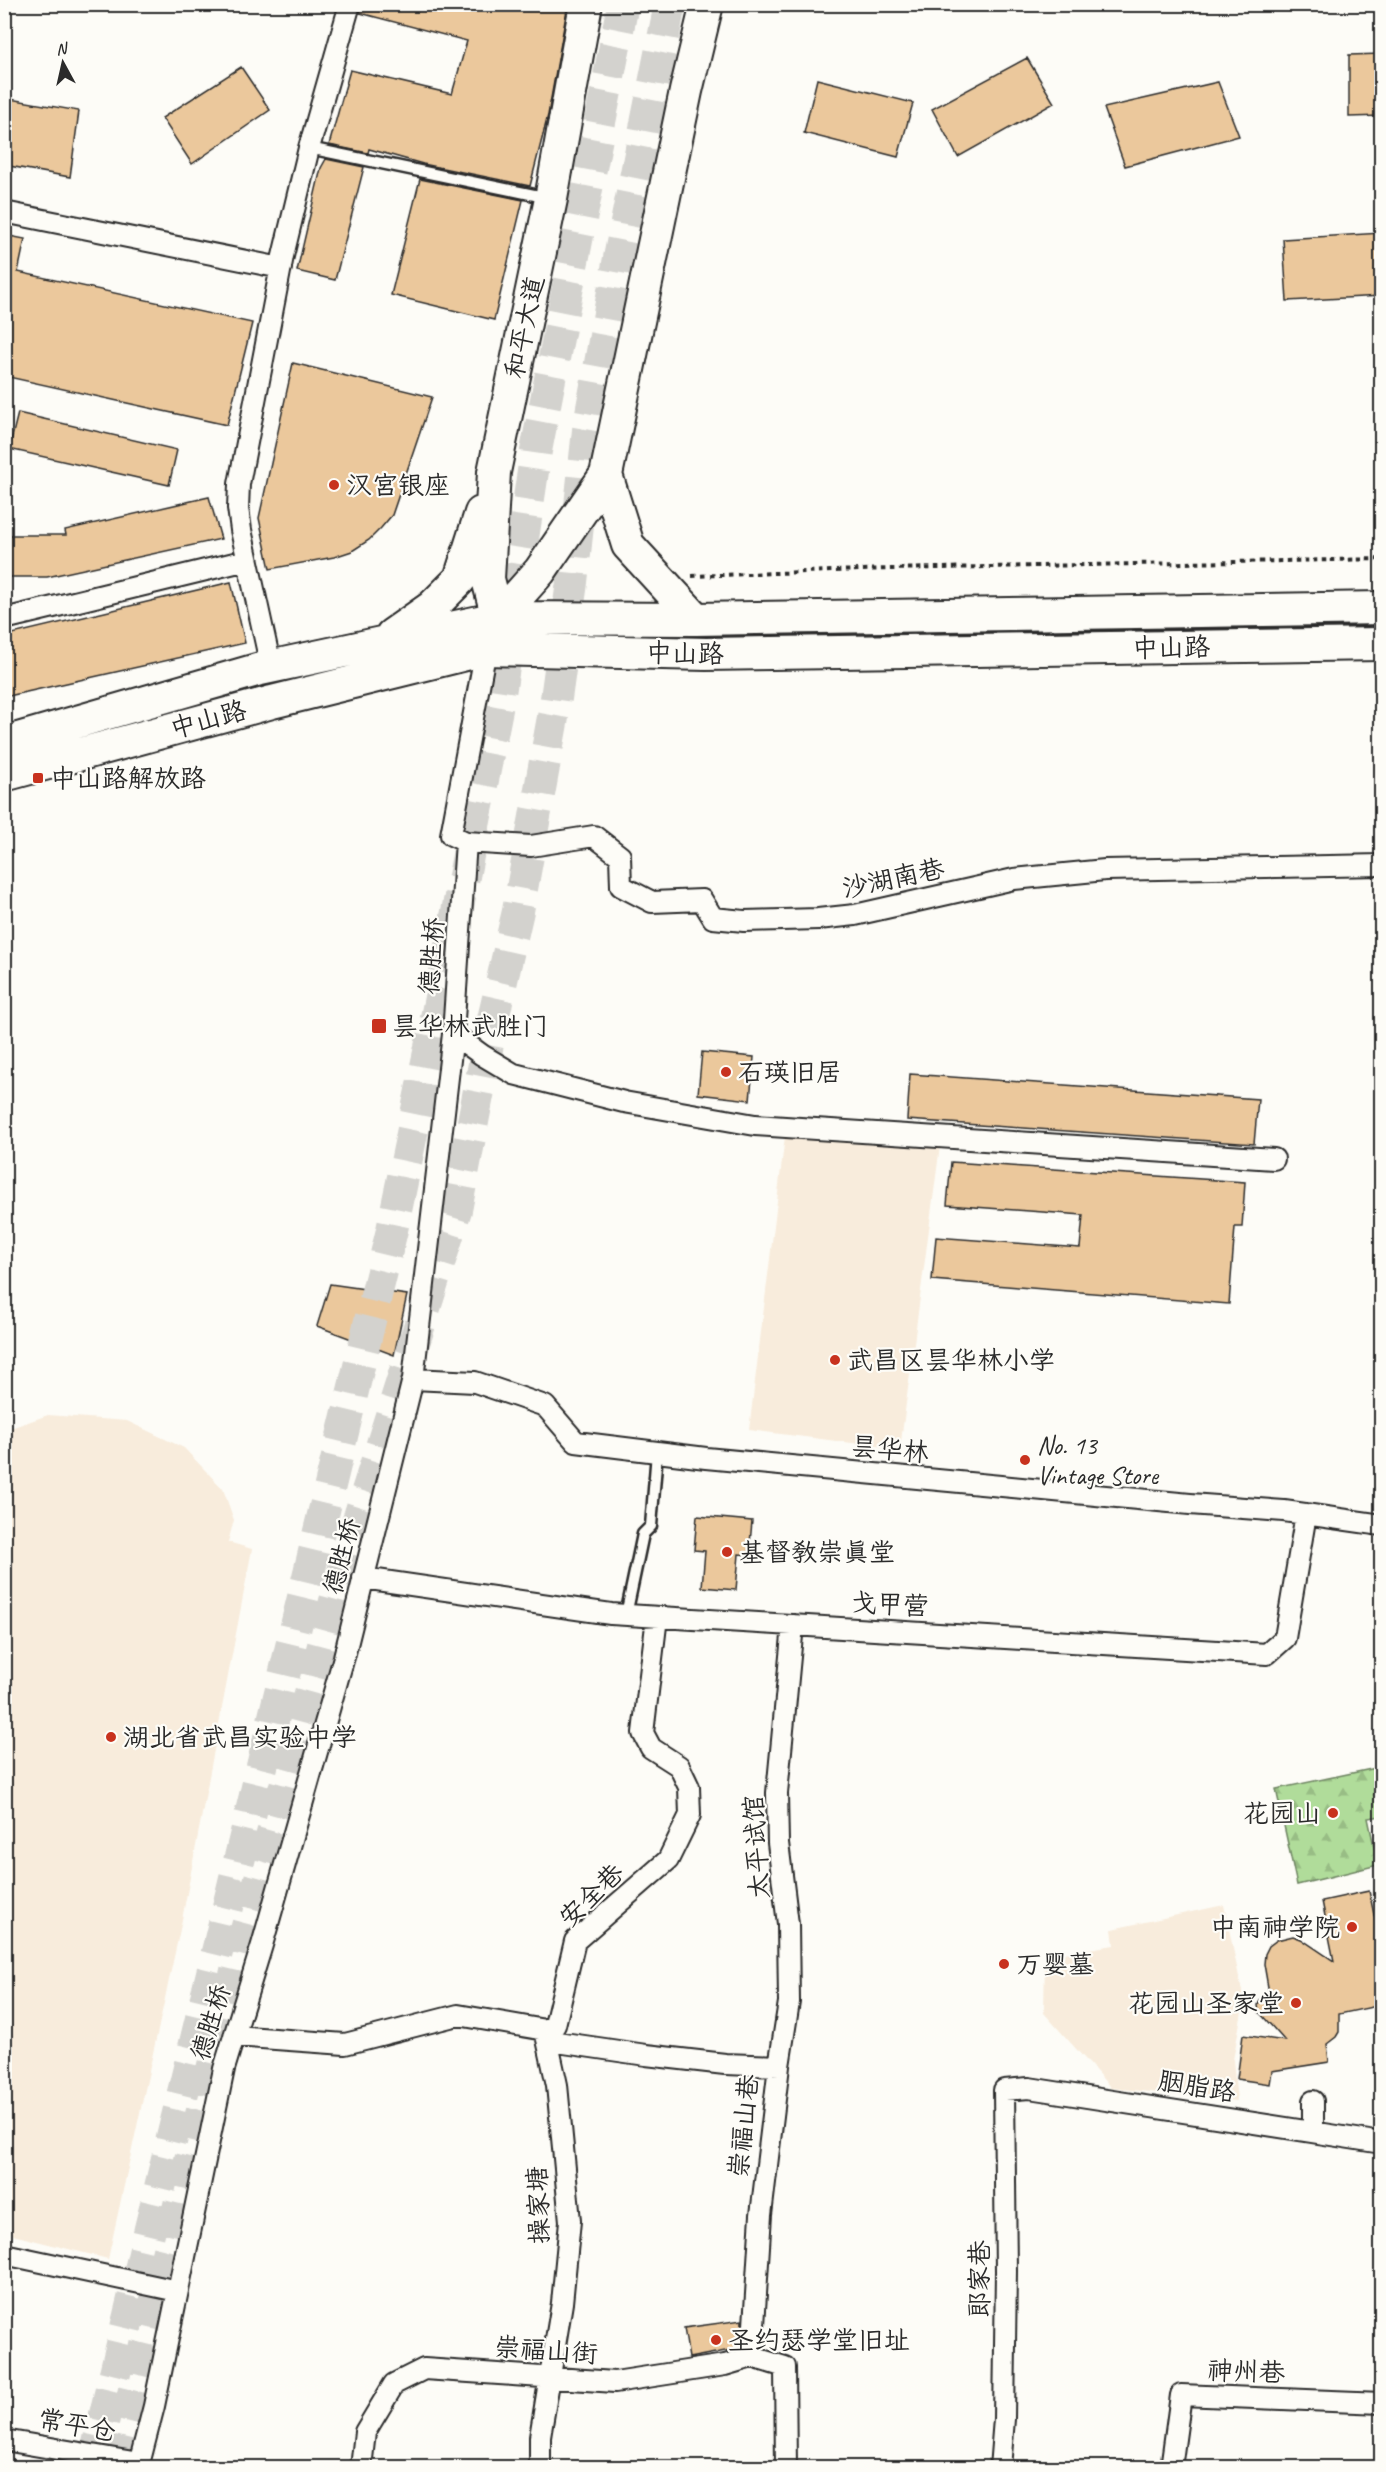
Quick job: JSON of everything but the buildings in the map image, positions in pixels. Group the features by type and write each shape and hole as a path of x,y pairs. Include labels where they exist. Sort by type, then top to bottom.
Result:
{"main road":[{"name":"和平大道","path":"498,618 488,579 494,472 552,199 586,4"},
{"path":"486,649 498,618 540,571 606,475 686,91 707,4"},
{"path":"380,643 432,607 460,579 494,472"},
{"path":"606,475 627,544 696,619"},
{"name":"中山路","path":"4,743 271,667 498,618 696,619 1382,608"},
{"name":"中山路","path":"4,775 272,702 486,649 706,654 1382,644"}],"street":[{"path":"271,667 237,508 239,484 281,267 309,147 350,4"},
{"path":"4,212 281,267"},
{"path":"4,619 247,560"},
{"path":"465,842 451,835 486,649"},
{"name":"沙湖南巷","path":"465,842 531,846 594,836 620,856 621,886 652,902 702,900 713,918 744,921 818,919 855,915 1014,879 1105,870 1382,865"},
{"name":"德胜桥","path":"139,2465 154,2406 224,2069 310,1776 413,1379 453,1034 465,842"},
{"path":"453,1034 514,1074 624,1102 755,1125 1274,1159"},
{"name":"昙华林","path":"413,1379 475,1382 545,1406 576,1442 657,1452 1306,1514 1382,1525"},
{"name":"戈甲营","path":"363,1578 626,1615 1266,1653 1285,1638 1306,1514"},
{"name":"安全巷","path":"545,2030 555,2025 575,1941 669,1860 690,1815 689,1787 679,1766 651,1748 643,1733 657,1617"},
{"name":"太平试馆","path":"779,2066 789,2002 788,1924 778,1843 777,1793 793,1625"},
{"path":"234,2036 345,2044 458,2015 545,2030"},
{"name":"崇福山巷","path":"545,2030 557,2043 680,2059 779,2066 761,2215 752,2357"},
{"name":"操家塘","path":"540,2468 540,2437 562,2303 570,2221 557,2085 545,2030"},
{"name":"胭脂路","path":"1004,2090 1029,2088 1382,2143"},
{"name":"郎家巷","path":"1000,2468 1004,2419 1006,2271 1004,2090"},
{"path":"1313,2101 1313,2122"},
{"path":"4,2254 173,2290"},
{"path":"752,2357 785,2367 786,2468"},
{"name":"崇福山街","path":"361,2468 365,2432 394,2384 424,2369 615,2382 725,2365 752,2357"},
{"name":"神州巷","path":"1171,2468 1180,2395 1382,2403"},
{"name":"常平仓","path":"4,2440 139,2465"}],"lane":[{"path":"309,147 552,199"},
{"path":"626,1615 642,1534 651,1526 657,1452"}],"path":[{"path":"658,577 889,569 1382,559"}],"shaded area":[{"name":"武昌区昙华林小学","path":"785,1136 940,1146 900,1449 749,1430"},
{"name":"湖北省武昌实验中学","path":"48,1415 127,1421 184,1448 223,1489 234,1520 228,1542 252,1549 181,1925 108,2259 5,2233 5,1430"},
{"path":"1224,1905 1244,2001 1233,2060 1237,2101 1111,2088 1044,2013 1045,1956 1114,1945 1112,1929"}],"green space":[{"path":"1381,1767 1381,1816 1368,1818 1378,1865 1297,1885 1276,1789"}],"tunnel":[{"path":"92,2468 392,1230 500,694 536,451 623,4"},
{"path":"115,2468 245,1934 351,1542 456,1210 491,1028 518,911 555,706 572,582 588,430 619,258 670,4"}],"place":[{"name":"汉宫银座","path":"334,485"},
{"name":"中山路解放路","path":"38,778"},
{"name":"昙华林武胜门","path":"379,1026"},
{"name":"石瑛旧居","path":"726,1072"},
{"name":"武昌区昙华林小学","path":"835,1360"},
{"name":"No. 13 Vintage Store","path":"1025,1460"},
{"name":"基督教崇真堂","path":"727,1552"},
{"name":"湖北省武昌实验中学","path":"111,1737"},
{"name":"花园山","path":"1333,1813"},
{"name":"中南神学院","path":"1352,1927"},
{"name":"万婴墓","path":"1004,1964"},
{"name":"花园山圣家堂","path":"1296,2003"},
{"name":"圣约瑟学堂旧址","path":"716,2340"}]}
